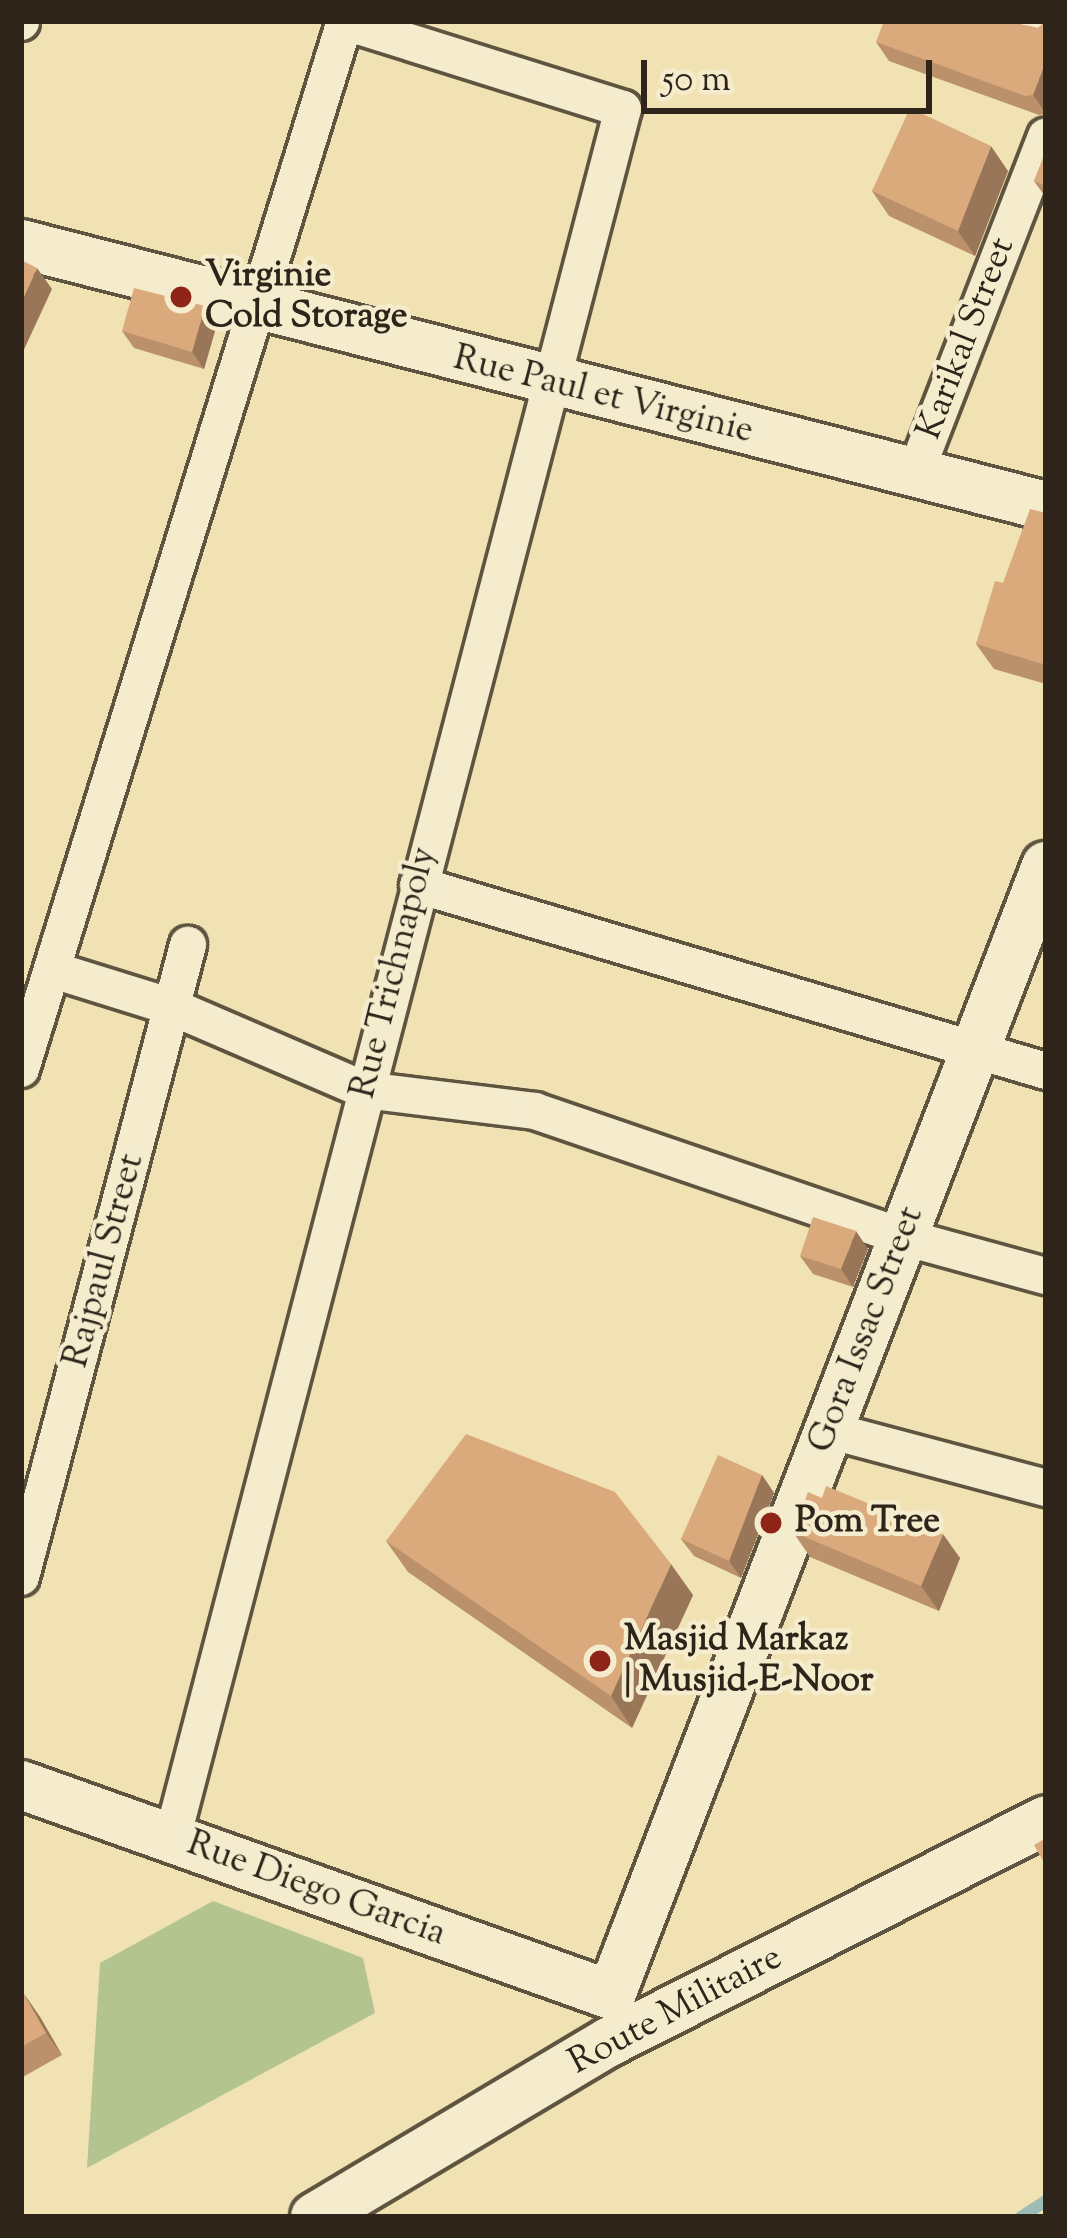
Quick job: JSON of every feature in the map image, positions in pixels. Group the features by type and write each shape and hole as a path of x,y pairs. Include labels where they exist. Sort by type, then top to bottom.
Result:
{"street":[{"path":"21,1069 260,308 344,21"},
{"name":"Rue Trichnapoly","path":"172,1839 623,109 344,21"},
{"path":"1034,21 1046,25"},
{"name":"Karikal Street","path":"915,474 1046,136"},
{"name":"Rue Paul et Virginie","path":"21,244 548,383 1046,506"},
{"name":"Gora Issac Street","path":"610,1995 1044,880"},
{"path":"418,885 1046,1071"},
{"name":"Rajpaul Street","path":"21,1577 188,945"},
{"path":"52,970 172,1006 365,1090 536,1112 903,1237 1046,1276"},
{"path":"828,1430 1046,1488"},
{"name":"Rue Diego Garcia","path":"21,1785 610,1995"},
{"name":"Route Militaire","path":"315,2217 609,2042 1046,1820"}],"green space":[{"path":"213,1901 363,1958 375,2013 87,2168 100,1963"}],"building":[{"path":"884,21 1011,21 1038,28 1046,21 1046,61 1033,95 1025,96 876,42"},
{"path":"910,108 991,146 958,231 872,191"},
{"path":"1046,151 1046,186 1034,181"},
{"path":"21,260 37,268 21,303"},
{"path":"134,288 205,306 192,352 122,331"},
{"path":"1030,509 1046,513 1046,665 976,644 995,581 1003,583"},
{"path":"813,1217 856,1231 841,1269 800,1256"},
{"name":"Masjid Markaz | Musjid-E-Noor","path":"466,1434 615,1492 671,1564 611,1696 386,1541"},
{"path":"718,1455 762,1475 729,1561 681,1539"},
{"path":"826,1486 943,1534 921,1586 793,1532 808,1492 822,1498"},
{"path":"1046,1838 1046,1866 1034,1845"},
{"path":"24,1994 46,2033 21,2047 21,1996"}],"waterway":[{"path":"1021,2217 1046,2201"}],"place":[{"name":"Virginie Cold Storage","path":"181,297"},
{"name":"Pom Tree","path":"771,1523"},
{"name":"Masjid Markaz | Musjid-E-Noor","path":"600,1661"}]}
